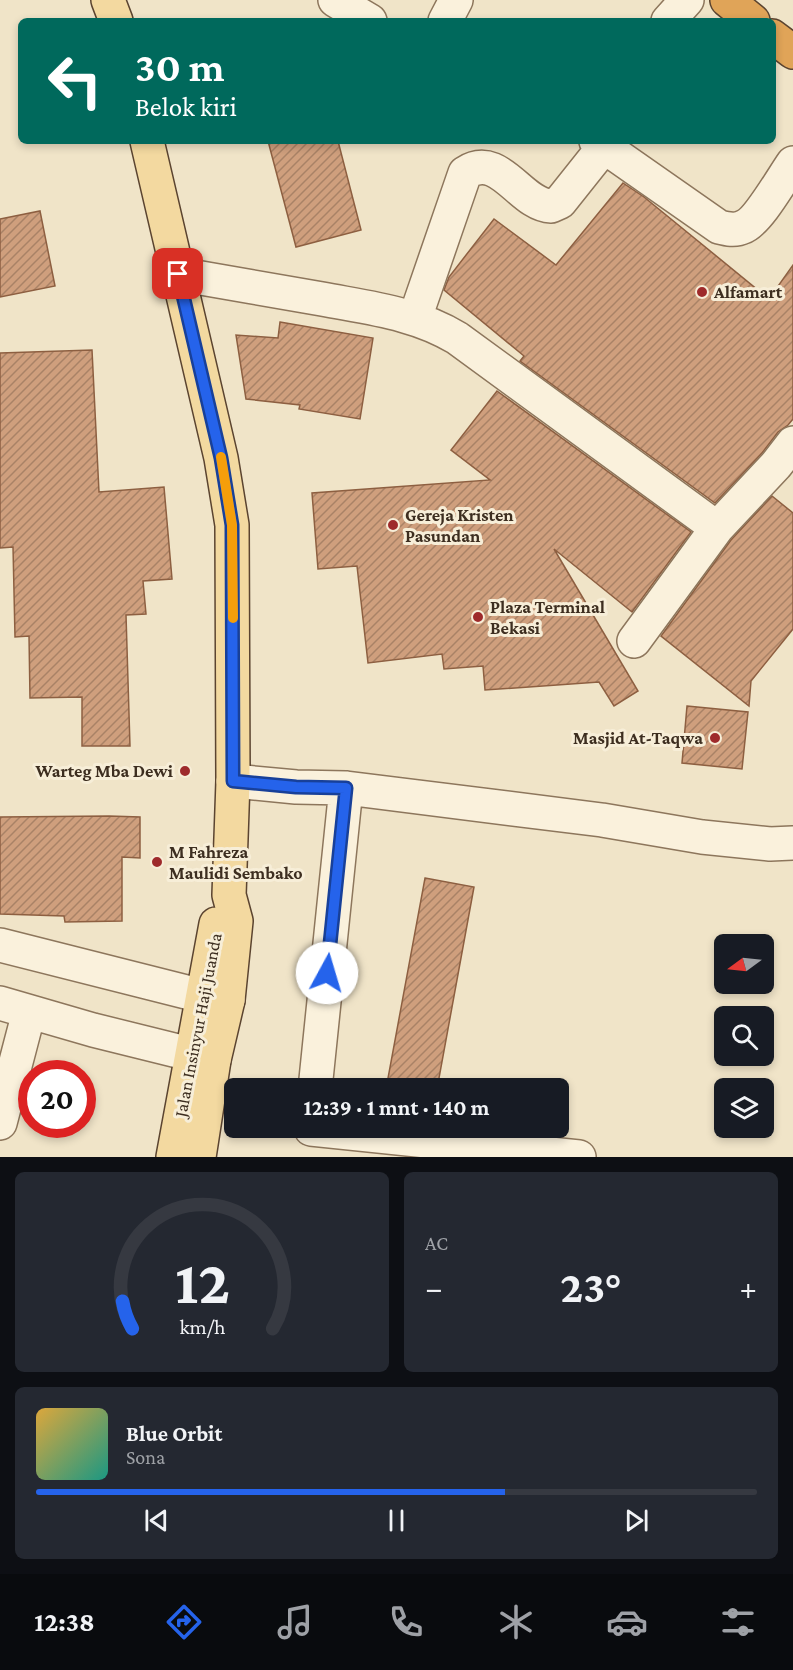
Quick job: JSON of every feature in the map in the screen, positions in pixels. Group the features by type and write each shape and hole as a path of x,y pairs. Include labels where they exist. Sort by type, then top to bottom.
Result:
{"highway":[{"path":"727,0 749,18"},
{"path":"776,39 793,52"}],"main road":[{"path":"108,0 115,18"},
{"name":"Jalan Insinyur Haji Juanda","path":"148,144 221,458 232,525 233,781 229,895 236,921 215,998 203,1057 173,1157"},
{"name":"Jalan Insinyur Haji Juanda","path":"199,1157 203,1057"}],"street":[{"path":"335,0 365,18"},
{"path":"447,18 456,0"},
{"path":"671,18 687,0"},
{"path":"415,318 465,173 482,167 492,169 539,203 551,206 560,202 599,144 719,227 728,229 743,227 752,222 793,163"},
{"path":"178,274 373,308 436,325 717,528"},
{"path":"634,641 717,528 787,462"},
{"path":"233,781 296,787 346,788 602,820 702,837 770,844 793,843"},
{"path":"316,1078 346,788"},
{"path":"0,945 215,998"},
{"path":"0,1123 14,1008 203,1057"},
{"path":"305,1157 309,1138"},
{"path":"403,1138 579,1157"}],"building":[{"path":"269,144 339,144 361,230 296,247"},
{"path":"623,183 644,197 769,299 793,265 793,419 778,432 762,453 715,503 520,361 524,356 444,290 449,277 494,219 556,265"},
{"path":"40,211 55,286 0,297 0,219"},
{"path":"280,322 373,338 360,419 299,409 300,405 246,399 236,335 278,338"},
{"path":"92,350 99,492 164,487 172,579 143,581 146,614 126,615 130,746 82,746 82,697 30,698 29,636 15,637 13,547 0,548 0,353"},
{"path":"497,391 691,532 632,612 554,549 638,691 614,706 599,682 485,690 483,666 444,669 442,654 368,663 357,566 318,569 312,493 490,480 451,450"},
{"path":"772,496 793,513 793,629 751,681 749,706 661,636 731,540"},
{"name":"Masjid At-Taqwa","path":"687,706 748,712 742,769 682,763"},
{"path":"0,817 140,817 140,858 122,857 122,921 65,922 64,916 0,914"},
{"path":"425,878 474,887 439,1078 388,1078"}],"slow traffic":[{"path":"221,457 232,525 233,618"}],"place":[{"name":"Alfamart","path":"702,292"},
{"name":"Gereja Kristen Pasundan","path":"393,525"},
{"name":"Plaza Terminal Bekasi","path":"478,617"},
{"name":"Masjid At-Taqwa","path":"715,738"},
{"name":"Warteg Mba Dewi","path":"185,771"},
{"name":"M Fahreza Maulidi Sembako","path":"157,862"}],"route":[{"path":"178,274 221,458 232,525 233,781 296,787 346,788 327,973"}]}
